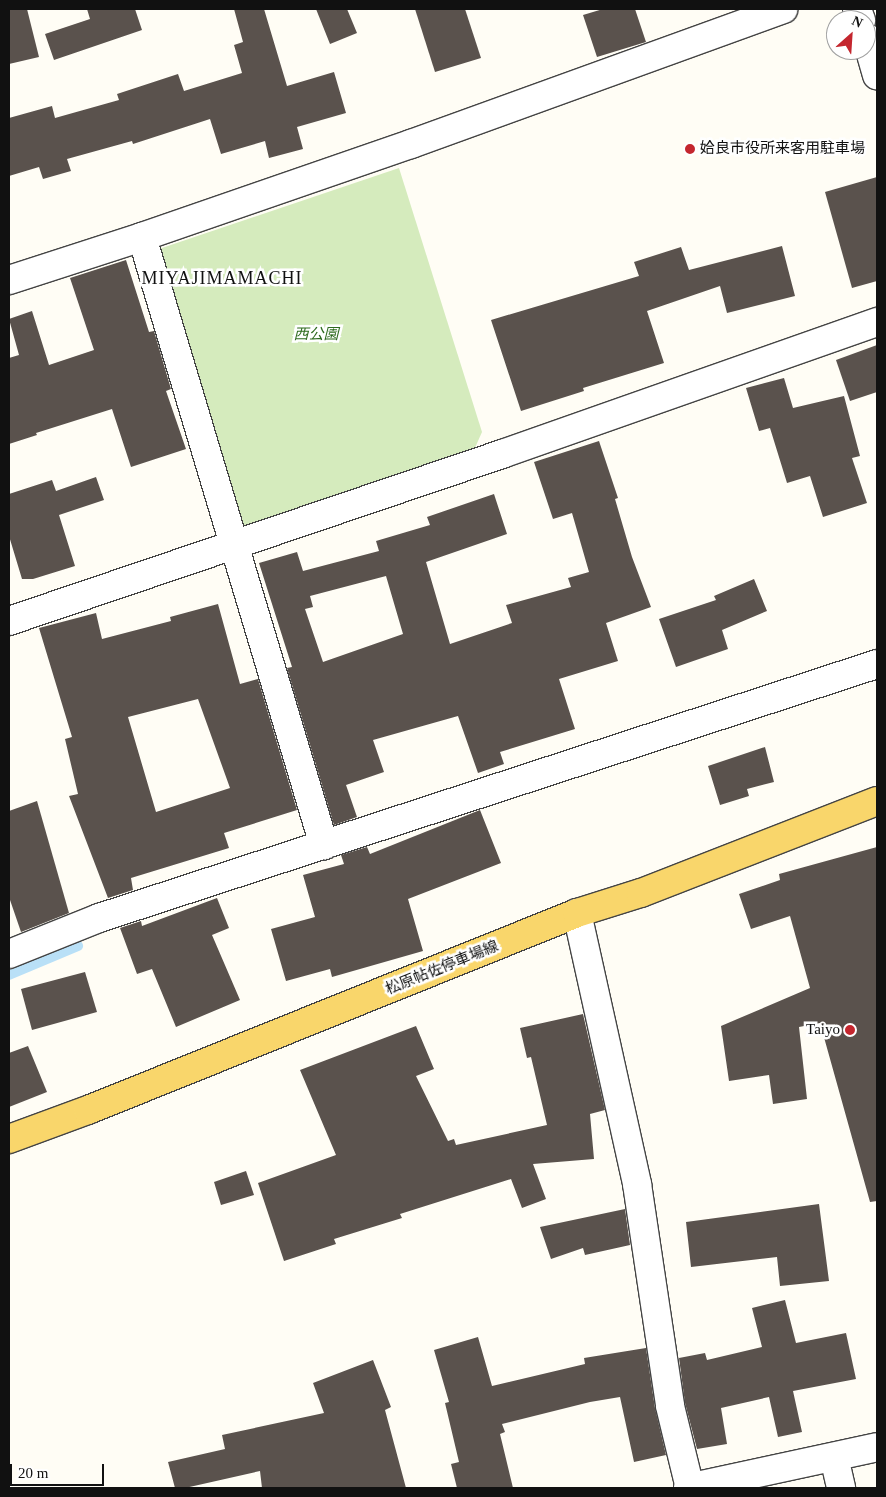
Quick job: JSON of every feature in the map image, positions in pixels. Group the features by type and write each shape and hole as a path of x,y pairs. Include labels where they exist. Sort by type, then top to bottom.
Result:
{"main road":[{"name":"松原帖佐停車場線","path":"9,1139 97,1106 577,914 641,893 877,801"}],"street":[{"path":"9,280 142,237 411,144 783,9"},
{"path":"873,60 877,74"},
{"path":"142,237 324,845"},
{"path":"9,621 236,546 877,322"},
{"path":"9,954 99,918 877,664"},
{"path":"577,914 637,1184 670,1406 689,1488 877,1447"},
{"path":"834,1457 841,1488"}],"green space":[{"name":"西公園","path":"399,168 482,432 474,450 243,527 153,251"}],"building":[{"path":"9,9 27,9 39,57 9,64"},
{"path":"87,9 135,9 142,30 54,60 45,34 90,19"},
{"path":"234,9 264,9 287,86 334,72 346,113 297,127 303,149 269,158 265,141 221,154 210,119 133,144 132,141 67,159 71,171 43,179 39,167 9,176 9,118 52,106 55,118 119,100 117,94 178,74 184,91 242,73 234,45 243,42"},
{"path":"316,9 347,9 357,33 330,44"},
{"path":"415,9 465,9 481,58 435,72"},
{"path":"603,9 635,9 646,42 597,57 583,15"},
{"path":"877,177 877,281 852,288 825,192"},
{"path":"782,246 795,296 727,313 720,286 647,311 664,363 583,388 584,391 521,411 491,320 639,276 634,262 681,247 689,270"},
{"path":"126,260 149,332 154,331 171,389 166,391 186,449 131,467 112,409 36,433 37,435 9,444 9,358 19,355 9,319 32,311 49,365 94,350 70,278"},
{"path":"877,345 877,392 850,401 836,360"},
{"path":"784,378 793,408 844,396 860,456 852,458 867,503 823,517 810,476 787,483 770,428 759,431 746,388"},
{"path":"599,441 618,498 615,499 632,557 651,607 606,623 618,661 559,679 575,729 500,752 504,764 478,773 458,716 373,740 384,772 346,785 357,817 334,825 287,668 292,667 259,563 297,552 303,571 379,551 376,541 430,525 427,517 494,494 507,534 426,562 450,644 512,623 506,605 571,587 568,578 589,572 572,513 553,519 534,462","holes":["386,576 403,634 323,662 305,609 313,607 310,596"]},
{"path":"96,477 104,500 59,515 75,566 33,579 22,579 9,536 9,494 52,480 56,491"},
{"path":"754,579 767,611 722,630 728,649 676,667 659,619 716,600 714,596"},
{"path":"218,604 240,684 258,679 297,810 224,833 229,848 131,878 133,890 108,898 69,796 78,794 65,739 72,737 39,628 96,613 102,639 171,621 170,617","holes":["198,699 230,788 156,812 128,717"]},
{"path":"765,747 774,782 747,789 749,796 720,805 708,766"},
{"path":"37,801 69,913 21,932 9,897 9,811"},
{"path":"480,810 501,863 408,899 423,951 332,977 330,969 286,981 271,929 315,917 303,875 344,864 341,855 367,847 370,854"},
{"name":"Taiyo","path":"877,847 877,1201 870,1202 820,1023 799,1027 807,1099 773,1104 769,1075 729,1081 721,1026 810,988 790,916 751,929 739,894 780,880 779,874"},
{"path":"217,898 229,928 212,935 240,1000 176,1027 152,969 137,974 120,928 141,921 142,926"},
{"path":"85,972 97,1012 32,1030 21,989"},
{"path":"583,1014 605,1110 590,1114 594,1159 533,1164 546,1199 522,1208 511,1179 400,1214 402,1218 334,1239 336,1244 284,1261 258,1183 336,1155 300,1070 416,1026 434,1069 416,1076 448,1141 454,1139 456,1145 547,1125 531,1057 527,1058 520,1028"},
{"path":"28,1046 47,1092 9,1107 9,1053"},
{"path":"246,1171 254,1195 221,1205 214,1182"},
{"path":"819,1204 829,1281 780,1286 777,1257 691,1267 686,1222"},
{"path":"625,1209 630,1245 585,1255 583,1248 551,1259 540,1227"},
{"path":"785,1300 796,1343 846,1333 856,1379 793,1391 802,1432 778,1437 769,1397 721,1408 727,1444 697,1449 685,1403 679,1358 705,1353 707,1360 762,1347 752,1308"},
{"path":"478,1337 492,1386 585,1364 584,1358 646,1348 655,1408 666,1455 634,1462 620,1397 590,1402 502,1424 505,1432 500,1434 513,1488 457,1488 451,1464 459,1462 445,1403 449,1402 434,1350"},
{"path":"373,1360 391,1407 385,1410 406,1488 262,1488 260,1471 185,1488 175,1488 168,1462 225,1449 222,1435 324,1413 313,1383"}],"waterway":[{"path":"9,975 78,946"}],"place":[{"name":"姶良市役所来客用駐車場","path":"690,149"},
{"name":"Taiyo","path":"850,1030"}],"district":[{"name":"MIYAJIMAMACHI","path":"222,278"}]}
